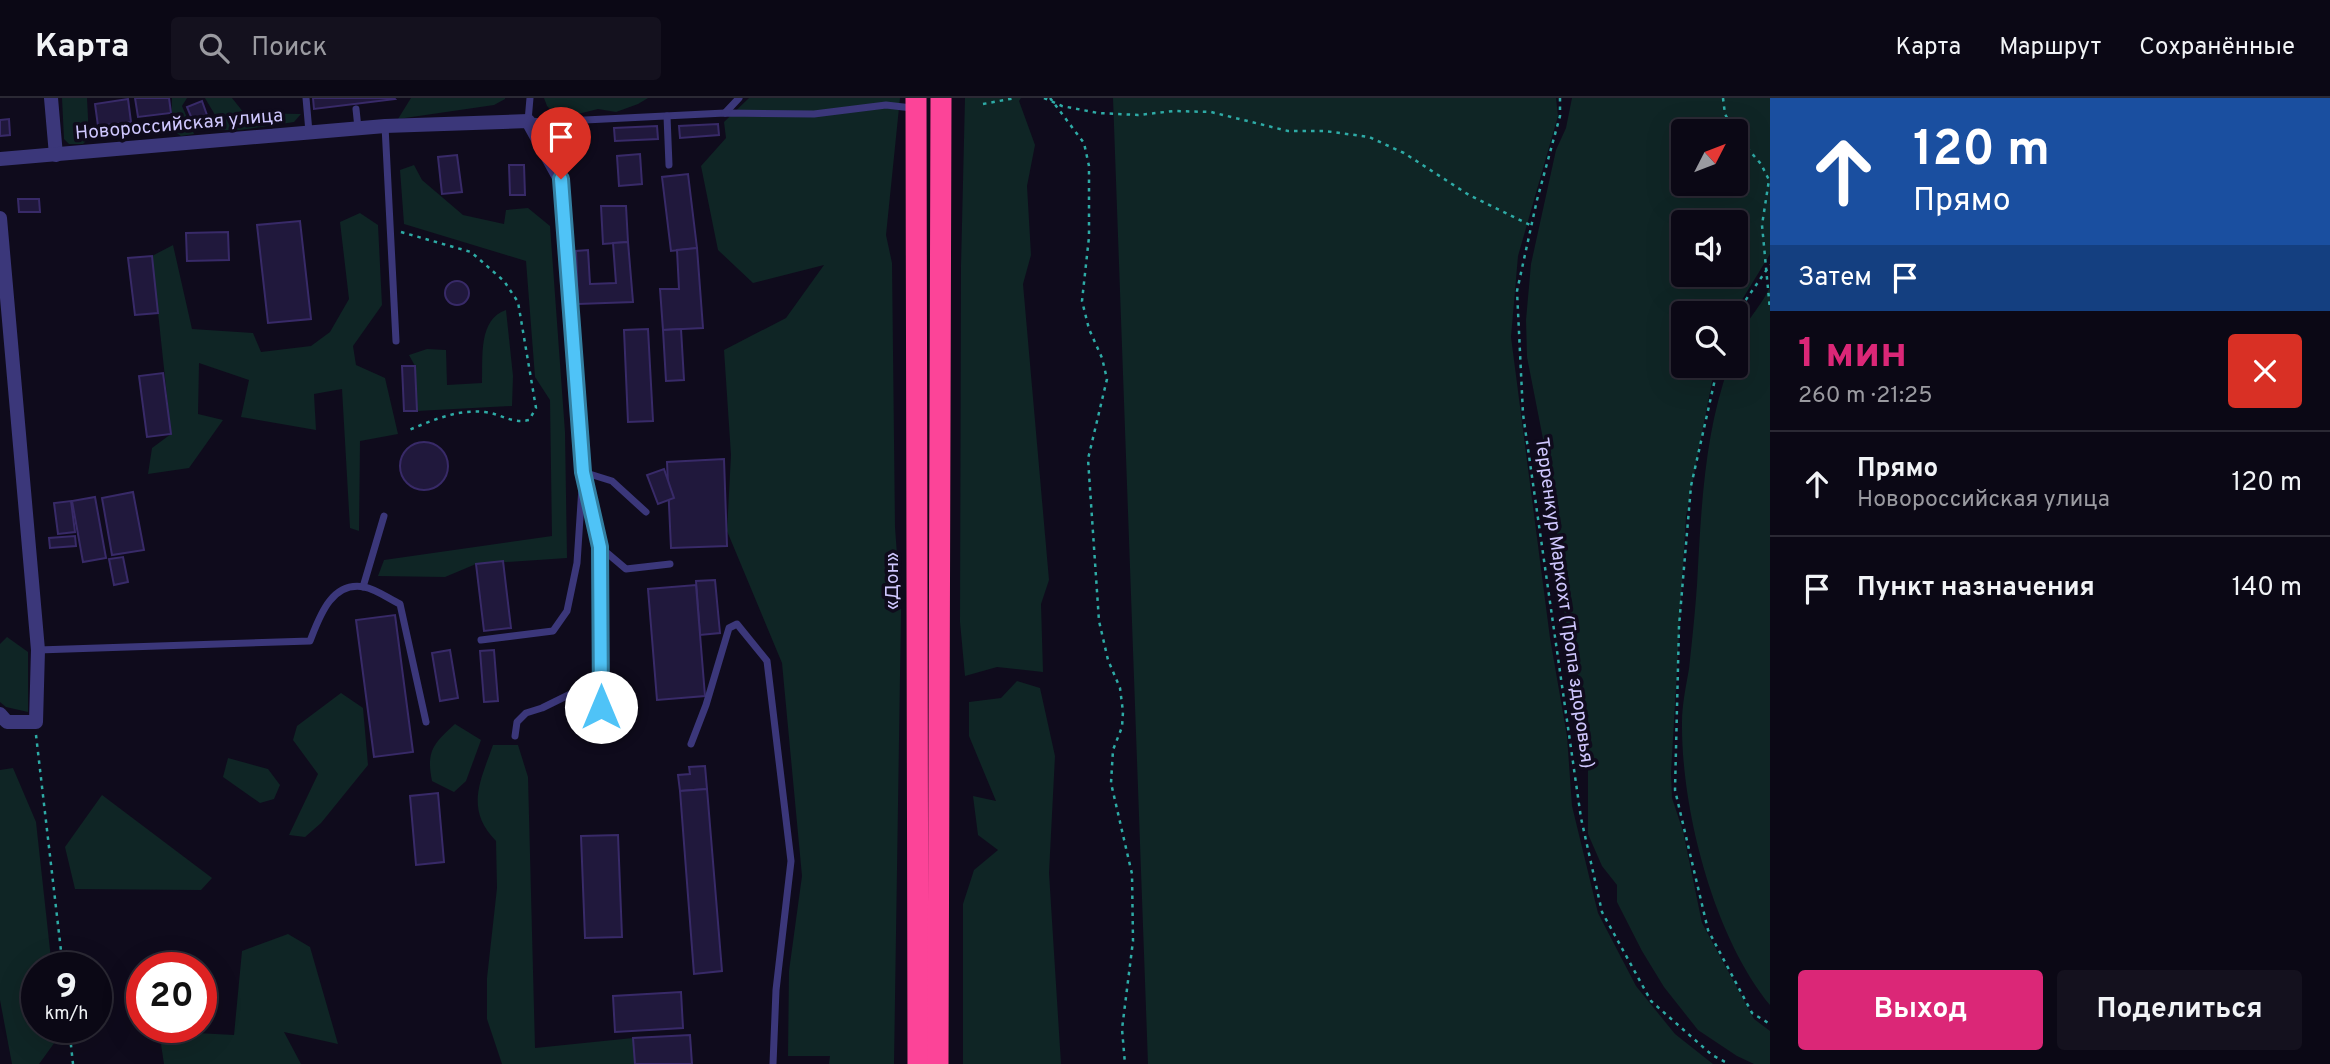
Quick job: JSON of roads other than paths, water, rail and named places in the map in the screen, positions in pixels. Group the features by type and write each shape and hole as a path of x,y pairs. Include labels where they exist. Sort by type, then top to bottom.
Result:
{"highway":[{"path":"938,1064 941,98"},
{"name":"«Дон»","path":"916,103 918,1064"}],"street":[{"path":"51,98 56,155"},
{"path":"528,121 561,179 583,472"},
{"name":"Новороссийская улица","path":"0,159 385,126 528,121"},
{"path":"0,218 38,649 36,722 2,721"}],"lane":[{"path":"306,98 309,133"},
{"path":"528,121 530,98"},
{"path":"725,113 739,98"},
{"name":"Новороссийская улица","path":"528,121 725,113 814,114 916,103"},
{"path":"356,109 358,129"},
{"path":"667,116 669,165"},
{"path":"385,126 396,341"},
{"path":"583,472 612,481 646,512"},
{"path":"583,472 600,547 601,707"},
{"path":"481,640 553,631 567,611 577,563 583,472"},
{"path":"363,587 384,516"},
{"path":"600,547 626,569 670,565"},
{"path":"38,649 310,641 322,610 341,590 363,587 400,604 426,722"},
{"path":"691,744 706,705 729,628 737,624 766,661 791,861 776,990 773,1064"},
{"path":"515,736 517,722 526,713 601,679"}]}
